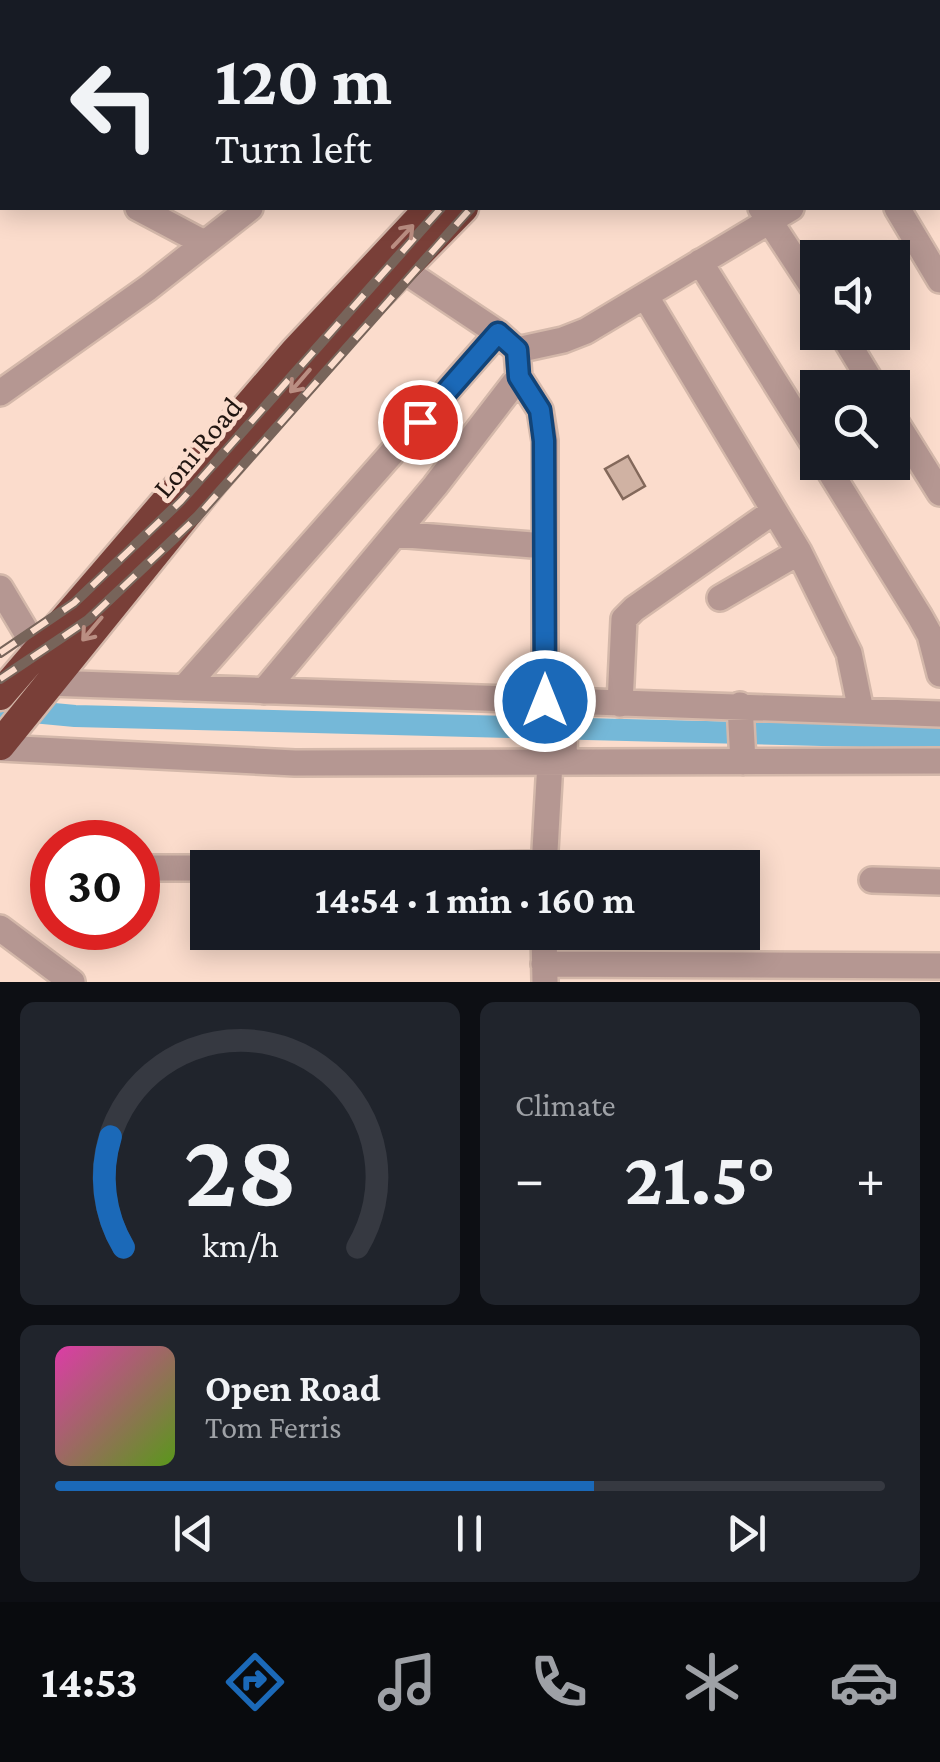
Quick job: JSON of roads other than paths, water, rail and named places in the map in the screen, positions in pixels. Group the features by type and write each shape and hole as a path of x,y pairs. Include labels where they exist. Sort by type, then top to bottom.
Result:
{"highway":[{"name":"Loni Road","path":"19,721 295,352 428,210"},
{"name":"Loni Road","path":"0,695 37,650 461,210"}],"street":[{"path":"142,210 204,244"},
{"path":"0,393 148,288 247,210"},
{"path":"898,210 940,280"},
{"path":"402,269 508,342 563,340 586,330 646,297 774,212 800,261"},
{"path":"700,262 800,423"},
{"path":"646,297 799,552 850,653 861,711"},
{"path":"508,342 519,377 540,410 543,426 545,546 559,731 546,850"},
{"path":"184,688 508,342"},
{"path":"264,691 396,534 519,377"},
{"path":"910,441 936,476"},
{"path":"835,480 930,635 940,674"},
{"path":"620,704 624,619 774,511"},
{"path":"396,534 545,546"},
{"path":"720,598 799,552"},
{"path":"0,588 37,650"},
{"path":"19,721 80,681 264,691 559,731 741,733 861,711 940,714"},
{"path":"19,721 296,763 559,731 620,704 741,733 940,761"},
{"path":"160,868 190,868"},
{"path":"872,880 940,882"},
{"path":"0,928 72,982"},
{"path":"544,973 940,966"}],"waterway":[{"path":"0,709 75,716 940,738"}],"railway":[{"path":"0,653 74,603 181,501 439,210"},
{"path":"0,679 88,620 197,517 469,210"}]}
